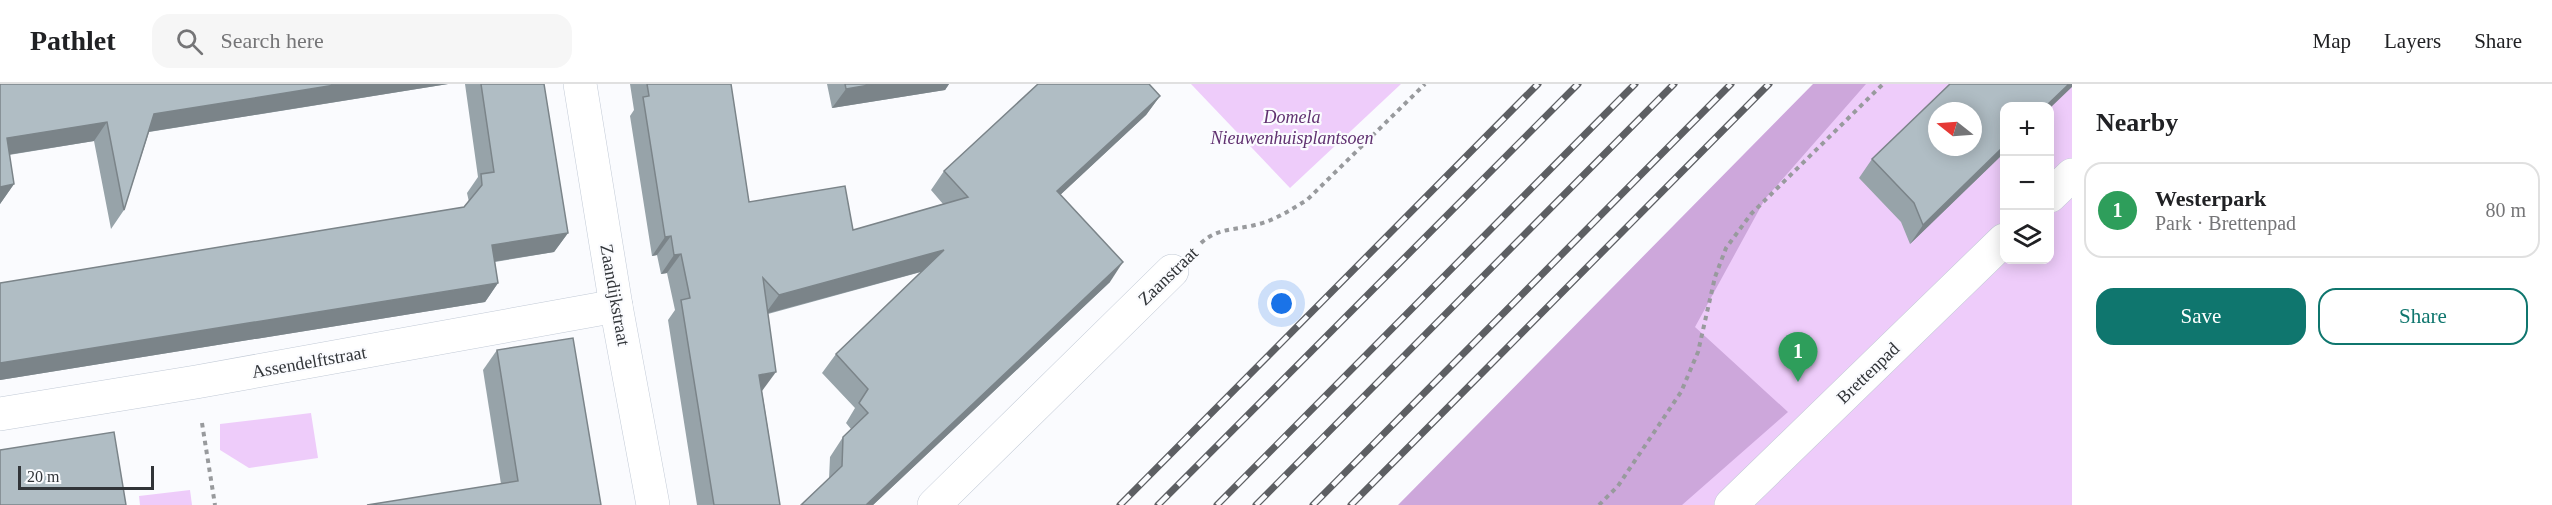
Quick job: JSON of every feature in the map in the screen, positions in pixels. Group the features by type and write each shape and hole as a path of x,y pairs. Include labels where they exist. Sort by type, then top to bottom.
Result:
{"street":[{"name":"Zaandijkstraat","path":"580,84 616,306 653,505"},
{"path":"2054,191 2072,175"},
{"name":"Brettenpad","path":"1731,505 2000,244"},
{"name":"Zaanstraat","path":"934,505 1172,271"},
{"name":"Assendelftstraat","path":"0,414 196,382 616,306"}],"path":[{"name":"Zaanstraat","path":"1172,271 1207,238 1227,229 1255,225 1283,214 1307,200 1425,84"},
{"path":"1599,505 1618,486 1681,392 1698,352 1715,277 1726,248 1751,214 1882,84"},
{"path":"196,382 215,505"}],"green space":[{"name":"Domela Nieuwenhuisplantsoen","path":"1191,84 1401,84 1290,188"},
{"path":"1815,84 2072,84 2072,505 1404,505"},
{"path":"311,413 318,458 249,468 220,450 220,424"},
{"path":"190,490 192,505 140,505 139,496"}],"shaded area":[{"path":"1813,84 1866,84 1765,199 1695,327 1788,412 1682,505 1398,505"}],"building":[{"path":"0,84 341,84 154,114 124,210 107,122 7,138 14,184 0,187"},
{"path":"481,84 544,84 568,233 492,245 498,283 0,363 0,283 464,207 482,185 481,174 494,172"},
{"path":"647,84 731,84 749,202 845,186 853,230 968,197 944,171 1038,84 1149,84 1160,96 1057,191 1123,262 866,505 801,505 842,466 843,437 868,413 859,403 868,389 836,354 944,250 779,295 763,278 776,372 759,375 780,505 714,505 681,300 690,298 681,254 674,255 671,236 665,237 643,97 649,96"},
{"path":"845,84 875,84 846,89"},
{"path":"1950,84 2069,84 2050,102 2000,102 2000,150 1923,225 1914,203 1872,159 1928,105 1928,156 1982,156 1982,102 1931,102"},
{"path":"573,338 601,505 367,505 518,481 497,350"},
{"path":"114,432 126,505 0,505 0,450"}],"railway":[{"path":"1120,505 1538,84"},
{"path":"1158,505 1578,84"},
{"path":"1217,505 1635,84"},
{"path":"1256,505 1674,84"},
{"path":"1313,505 1731,84"},
{"path":"1351,505 1769,84"}],"place":[{"name":"Westerpark","path":"1798,382"}]}
